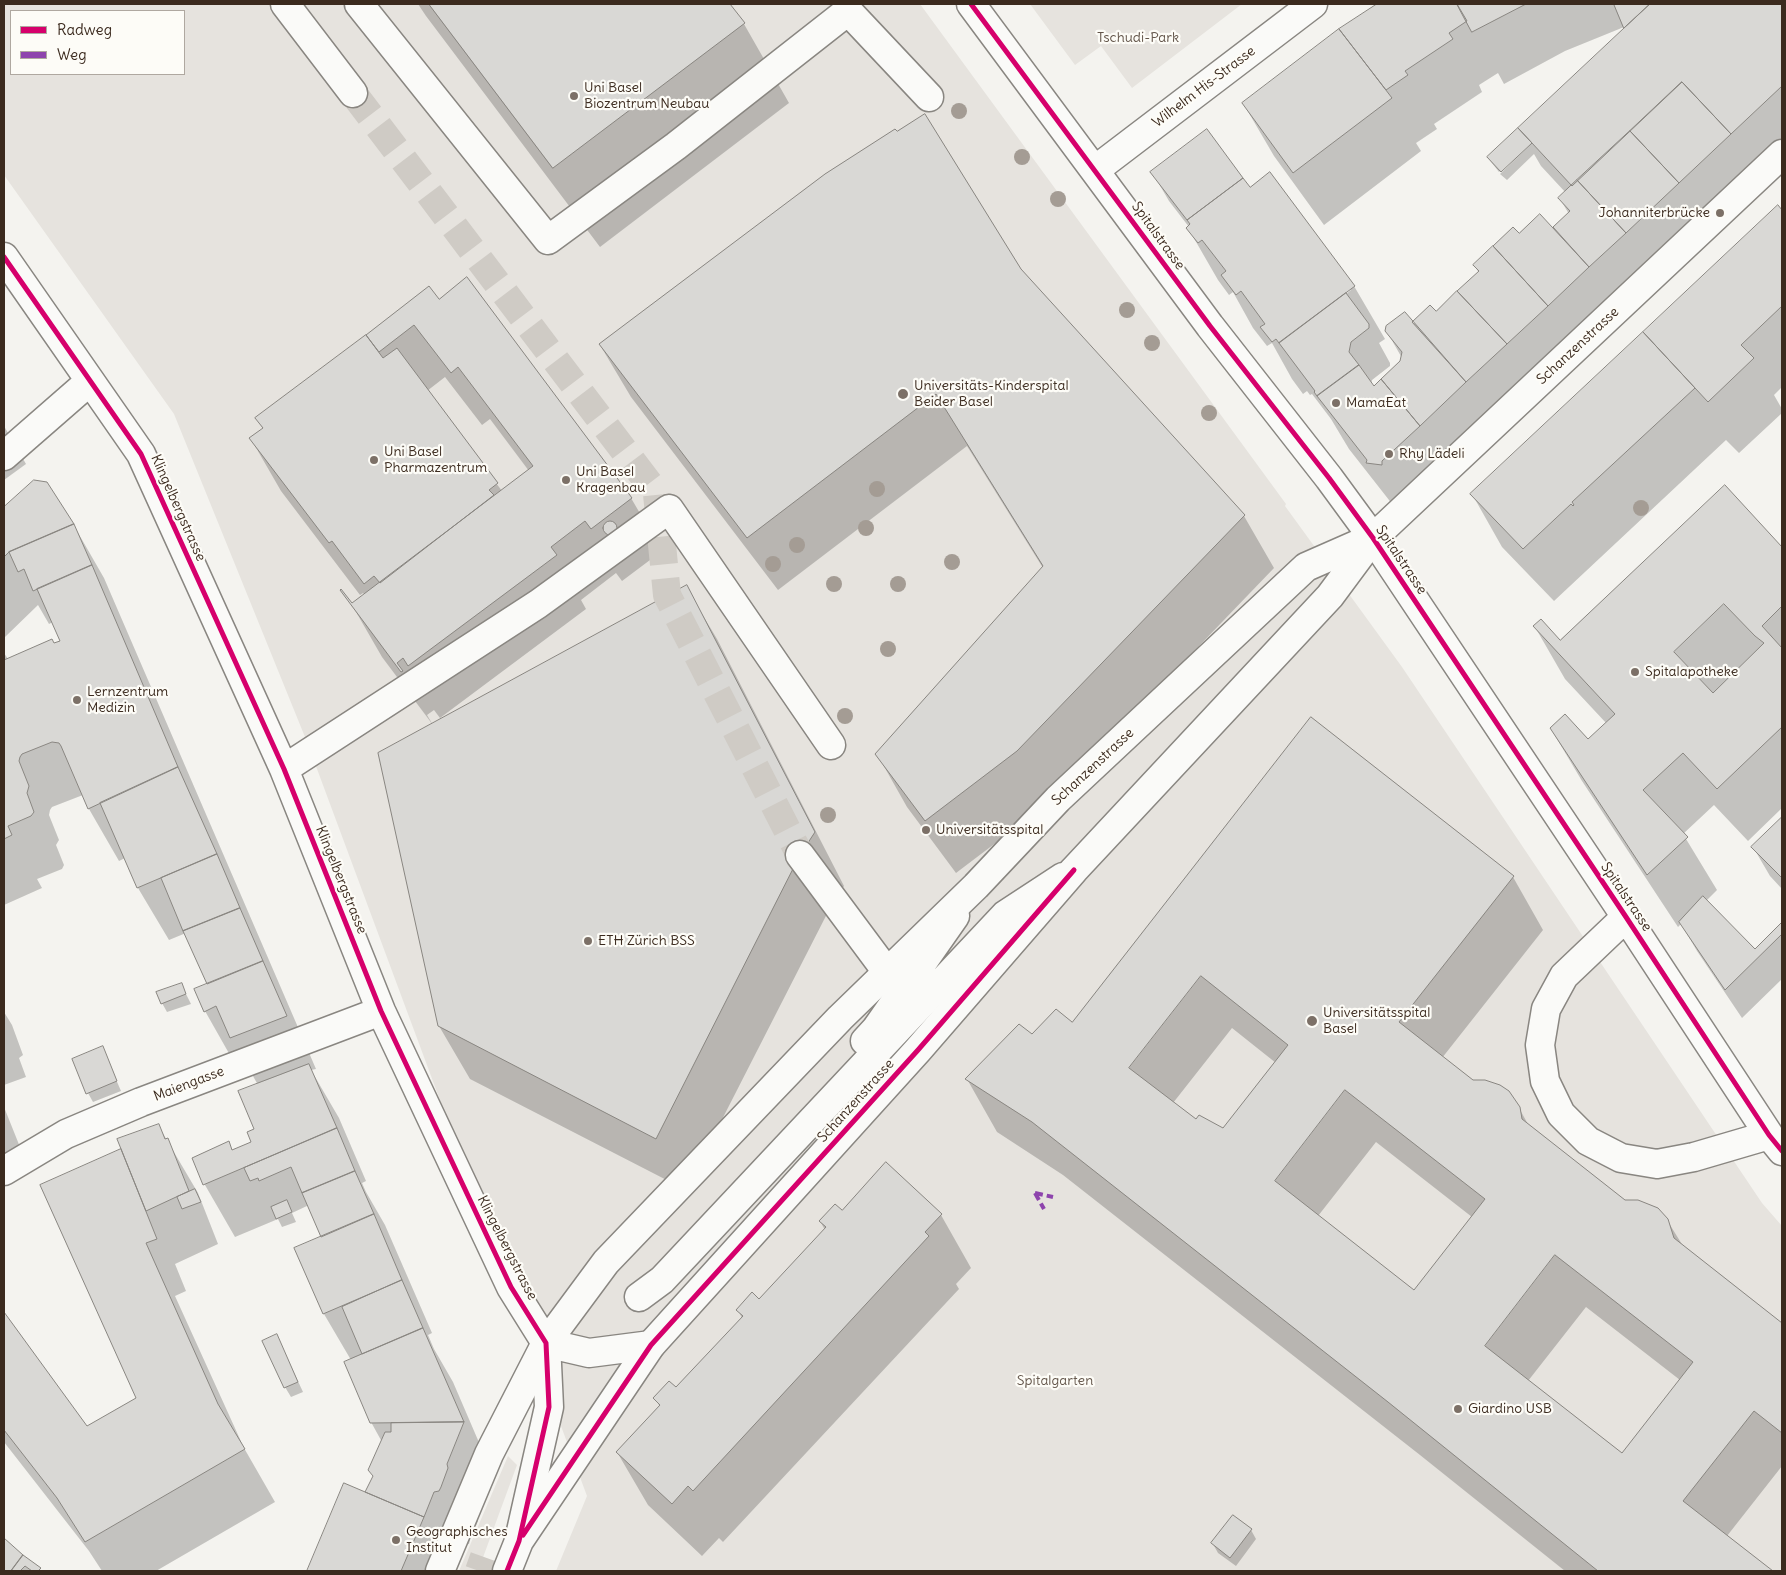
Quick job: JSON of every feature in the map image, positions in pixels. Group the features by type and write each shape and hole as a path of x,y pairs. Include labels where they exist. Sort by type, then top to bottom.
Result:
{"street":[{"path":"285,4 353,93"},
{"path":"359,4 548,240 676,146 844,8 929,97"},
{"name":"Spitalstrasse","path":"971,4 1210,326 1329,478 1373,538 1776,1143"},
{"name":"Wilhelm His-Strasse","path":"1095,170 1313,4"},
{"name":"Schanzenstrasse","path":"651,1345 918,1050 1074,870 1330,596 1373,538 1782,154"},
{"name":"Klingelbergstrasse","path":"4,257 141,454 284,769 381,1011 511,1287 546,1343 549,1407 519,1541 507,1571"},
{"path":"4,456 90,381"},
{"path":"284,769 538,604 670,509 831,746"},
{"name":"Schanzenstrasse","path":"546,1343 606,1262 840,1018 976,886 1058,799 1306,567 1373,538"},
{"path":"800,855 888,972"},
{"path":"976,886 876,1029 651,1275 639,1297 662,1280 1005,915 1074,870"},
{"path":"1626,917 1564,976 1546,1009 1540,1045 1541,1054 1545,1081 1561,1114 1588,1141 1620,1158 1658,1164 1776,1143"},
{"name":"Maiengasse","path":"4,1171 66,1134 141,1102 381,1011"},
{"path":"440,1571 489,1454 546,1343 589,1353 651,1345"},
{"name":"Klingelbergstrasse","path":"519,1541 651,1345"}],"shaded area":[{"name":"Universitätsspital","path":"4,4 920,4 1286,504 1285,506 1402,667 1762,1203 1782,1226 1782,1571 556,1571 587,1496 307,742 174,414 4,175"},
{"name":"Tschudi-Park","path":"1030,4 1242,4 1132,88 1101,46 1075,65"},
{"path":"508,1456 517,1465 478,1571 459,1571"}],"building":[{"name":"Uni Basel Biozentrum Neubau","path":"429,4 730,4 745,23 553,168"},
{"path":"1377,4 1457,4 1467,21 1449,33 1453,39 1405,71 1408,75 1386,90 1339,29"},
{"path":"1457,4 1526,4 1472,32"},
{"path":"1614,4 1650,4 1624,28"},
{"path":"1650,4 1782,4 1782,86 1731,134 1682,82 1572,186 1518,128"},
{"path":"1339,29 1392,98 1293,173 1242,103"},
{"path":"1682,82 1731,134 1679,183 1630,131"},
{"path":"925,114 1021,269 1245,515 1017,751 925,821 875,754 1043,566 936,394 747,538 599,344 825,174 895,129 897,131"},
{"path":"1518,128 1532,143 1501,172 1487,157"},
{"path":"1207,129 1243,178 1187,220 1150,172"},
{"path":"1630,131 1679,183 1626,233 1577,180"},
{"path":"1270,172 1355,286 1279,343 1276,339 1272,342 1260,327 1265,324 1241,291 1236,295 1221,275 1226,271 1202,240 1198,243 1186,228 1190,224 1187,220 1243,178 1250,187"},
{"path":"1577,180 1626,233 1589,267 1553,227 1570,211 1558,198"},
{"path":"1778,205 1782,210 1782,306 1741,345 1754,358 1708,402 1643,332"},
{"path":"1540,214 1589,267 1548,306 1493,246 1513,227 1519,233"},
{"path":"1493,246 1548,306 1507,344 1457,291 1479,271 1473,265"},
{"name":"Uni Basel Kragenbau","path":"467,277 632,498 591,529 585,521 551,547 557,555 408,666 403,658 397,663 403,671 401,672 340,590 352,603 533,466 458,367 451,373 414,325 379,352 366,335 429,286 439,299"},
{"path":"1457,291 1507,344 1466,382 1412,322 1430,305 1436,311"},
{"path":"1346,293 1369,324 1369,328 1351,342 1349,352 1359,365 1317,396 1279,343"},
{"path":"1405,312 1466,382 1420,426 1381,379 1400,361 1402,352 1385,331 1386,326"},
{"path":"1643,332 1695,388 1572,502 1573,506 1571,504 1523,549 1470,494"},
{"name":"Uni Basel Pharmazentrum","path":"366,335 383,358 397,348 498,483 489,490 494,495 380,583 374,576 364,584 332,541 329,543 249,438 263,428 255,418"},
{"path":"1359,365 1374,386 1381,379 1420,426 1382,461 1382,465 1366,463 1367,460 1317,396"},
{"path":"34,480 47,482 74,524 9,552 4,557 4,507"},
{"name":"Spitalapotheke","path":"1725,485 1782,547 1782,606 1762,626 1782,648 1782,727 1717,789 1683,753 1643,790 1688,837 1647,875 1550,728 1565,714 1588,739 1615,714 1533,626 1541,619 1560,640","holes":["1724,604 1764,643 1713,693 1674,652"]},
{"path":"607,521 613,521 617,528 613,535 607,535 603,531 603,525"},
{"path":"74,524 92,565 33,591 24,569 18,572 9,552"},
{"name":"Lernzentrum Medizin","path":"92,565 178,767 88,809 59,743 52,742 22,754 19,761 29,786 27,793 34,812 31,816 8,826 12,835 4,839 4,660 52,639 54,643 60,641 37,589"},
{"name":"ETH Zürich BSS","path":"687,585 815,832 800,855 656,1139 438,1026 378,753"},
{"name":"Universitätsspital Basel","path":"1311,717 1514,876 1399,1022 1473,1080 1485,1080 1500,1085 1509,1091 1520,1107 1522,1119 1625,1200 1638,1200 1658,1208 1668,1219 1674,1238 1782,1323 1782,1433 1754,1411 1683,1501 1773,1571 1598,1571 1388,1402 1032,1122 965,1079 1019,1024 1032,1034 1056,1009 1072,1022","holes":["1201,976 1288,1045 1223,1128 1199,1115 1196,1119 1129,1068","1345,1090 1485,1199 1414,1290 1275,1181","1555,1255 1693,1362 1622,1453 1485,1346"]},
{"path":"178,767 217,854 137,888 100,803"},
{"path":"1782,817 1782,878 1751,847"},
{"path":"217,854 240,908 183,931 161,878"},
{"path":"1703,896 1755,949 1782,922 1782,934 1725,990 1679,922"},
{"path":"240,908 263,961 207,984 183,931"},
{"path":"263,961 287,1016 230,1038 216,1006 204,1012 194,989"},
{"path":"182,983 186,994 161,1004 156,992"},
{"path":"103,1046 117,1081 86,1094 72,1059"},
{"path":"309,1064 337,1128 203,1185 192,1158 229,1141 232,1150 251,1142 247,1132 254,1129 238,1091"},
{"path":"159,1124 165,1139 168,1138 189,1191 146,1211 117,1139"},
{"path":"337,1128 355,1171 302,1193 291,1167 259,1181 258,1178 250,1181 244,1168"},
{"path":"121,1149 157,1239 146,1243 218,1404 245,1449 85,1542 57,1498 4,1430 4,1312 87,1426 136,1398 40,1185"},
{"path":"886,1162 942,1214 925,1232 929,1236 693,1491 688,1486 672,1504 616,1452 660,1405 653,1398 669,1381 676,1387 743,1316 736,1310 752,1292 759,1299 826,1227 819,1221 835,1204 842,1210"},
{"path":"355,1171 374,1214 321,1237 302,1193"},
{"path":"195,1189 201,1202 182,1209 177,1197"},
{"path":"287,1200 292,1212 276,1219 271,1207"},
{"path":"374,1214 402,1280 323,1314 294,1248"},
{"path":"402,1280 423,1328 362,1354 342,1307"},
{"path":"423,1328 464,1422 370,1423 344,1362"},
{"path":"277,1334 298,1382 284,1388 262,1341"},
{"path":"464,1422 447,1464 448,1468 441,1487 439,1491 434,1492 424,1517 365,1492 373,1476 368,1470 385,1432 391,1432 391,1423"},
{"path":"344,1483 424,1517 401,1571 307,1571"},
{"path":"1233,1515 1252,1529 1230,1558 1211,1543"},
{"path":"4,1538 23,1555 11,1571 4,1571"},
{"path":"23,1555 41,1568 38,1571 32,1571 25,1566 20,1571 11,1571"}],"tunnel":[{"path":"353,93 657,494 667,595 800,855"},
{"path":"479,1571 484,1557"}],"marked path":[{"path":"1035,1193 1044,1209"},
{"path":"1035,1193 1053,1197"}],"cycle path":[{"path":"971,4 1210,326 1329,478 1373,538 1769,1135 1782,1151"},
{"path":"4,257 141,454 284,769 381,1011 511,1287 546,1343 549,1407 519,1541 507,1571"},
{"path":"523,1535 651,1345 918,1050 1074,870"}],"place":[{"name":"Uni Basel Biozentrum Neubau","path":"574,96"},
{"name":"Johanniterbrücke","path":"1720,213"},
{"name":"Universitäts-Kinderspital Beider Basel","path":"903,394"},
{"name":"MamaEat","path":"1336,403"},
{"name":"Rhy Lädeli","path":"1389,454"},
{"name":"Uni Basel Pharmazentrum","path":"374,460"},
{"name":"Uni Basel Kragenbau","path":"566,480"},
{"name":"Spitalapotheke","path":"1635,672"},
{"name":"Lernzentrum Medizin","path":"77,700"},
{"name":"Universitätsspital","path":"926,830"},
{"name":"ETH Zürich BSS","path":"588,941"},
{"name":"Universitätsspital Basel","path":"1312,1021"},
{"name":"Giardino USB","path":"1458,1409"},
{"name":"Geographisches Institut","path":"396,1540"}],"park label":[{"name":"Spitalgarten","path":"1055,1381"}]}
